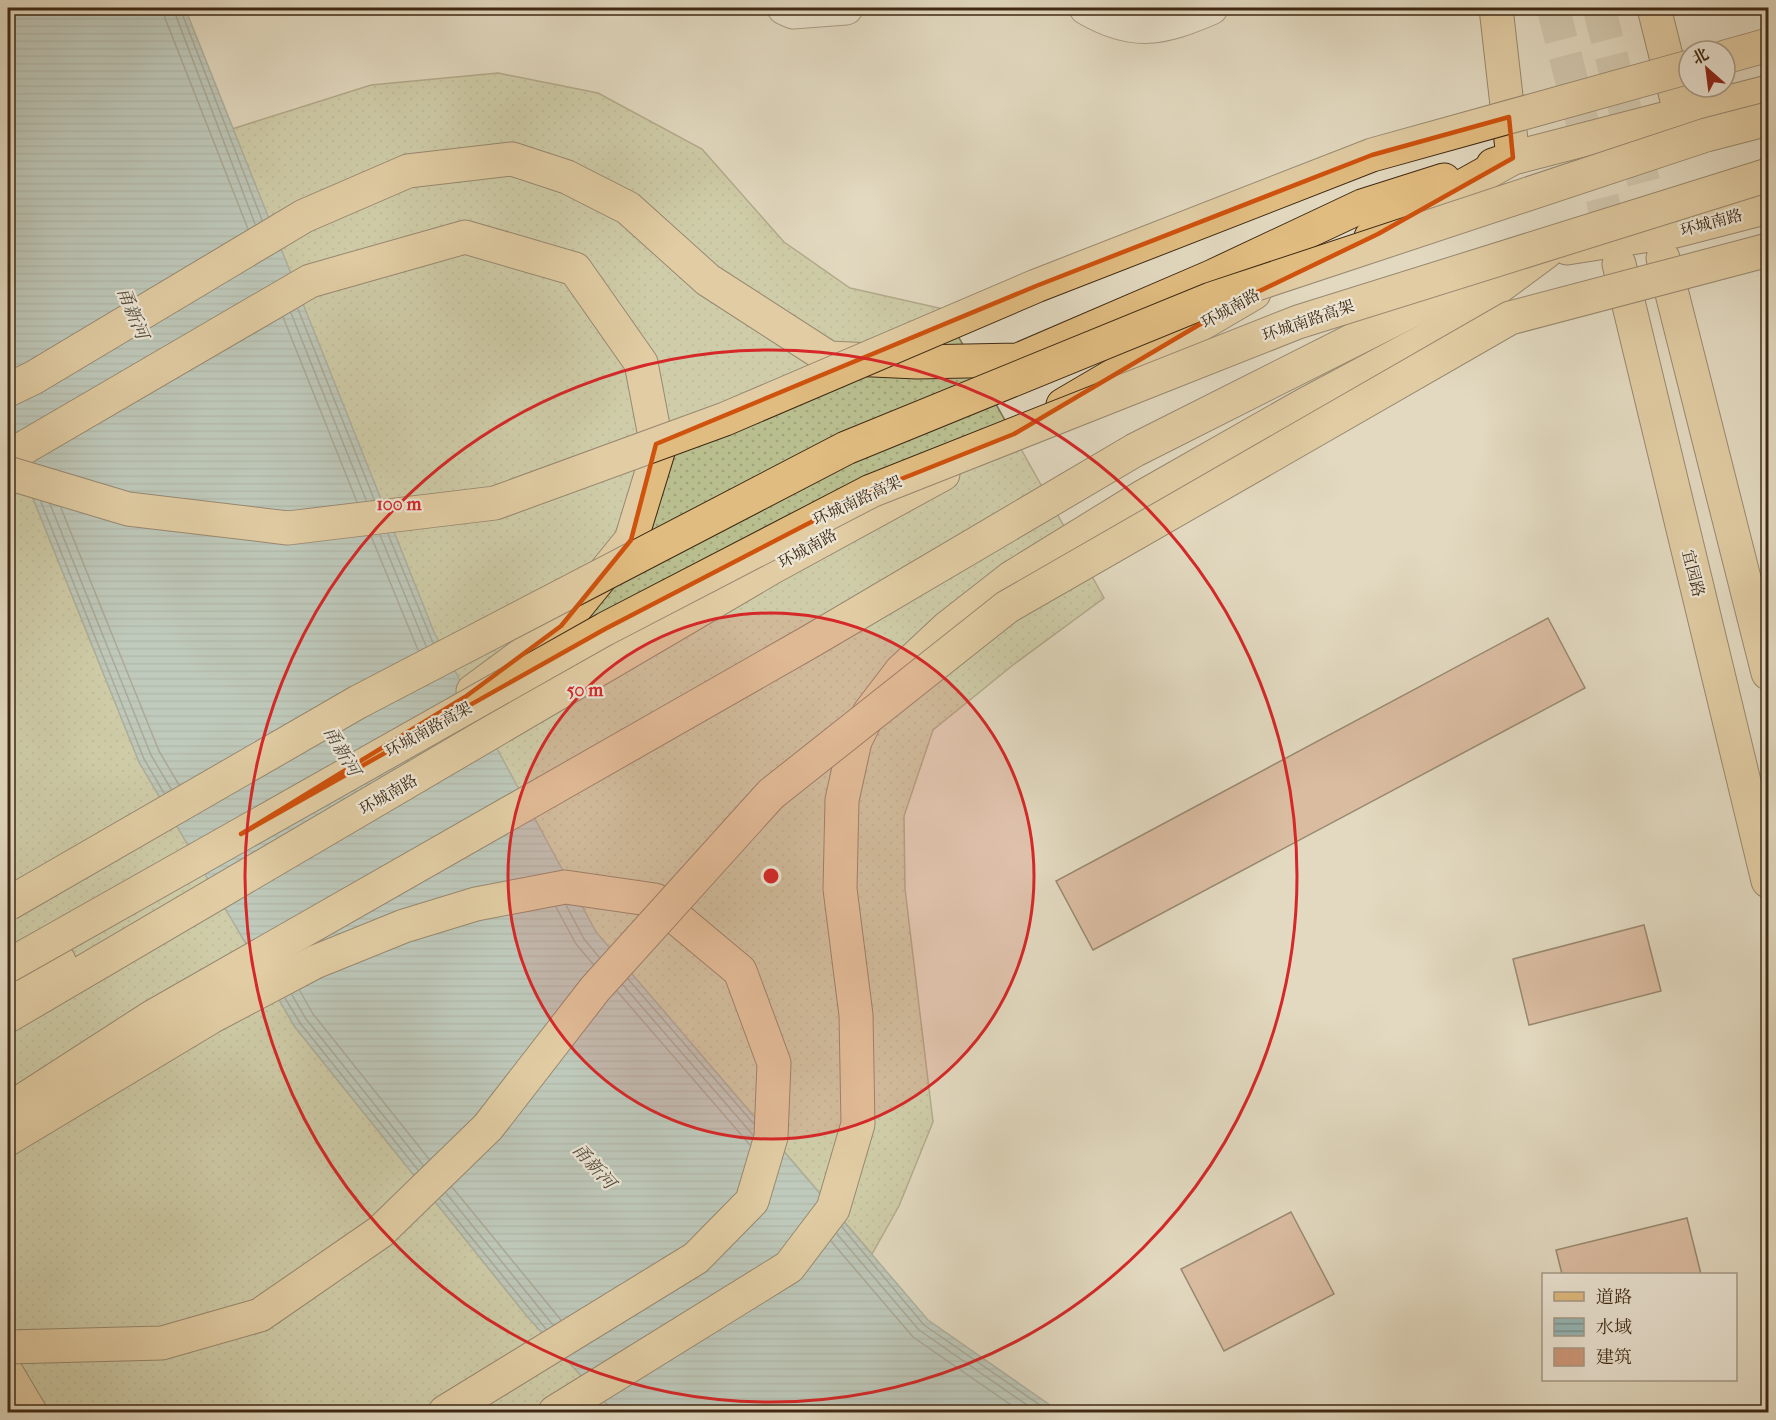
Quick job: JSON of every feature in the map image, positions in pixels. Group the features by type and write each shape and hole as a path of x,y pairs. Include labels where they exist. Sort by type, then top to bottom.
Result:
{"main road":[{"path":"8,390 33,378 304,216 408,171 512,159 567,177 628,208 708,280 829,358 917,362 1017,360 1211,277 1362,206 1513,158 1496,8"},
{"path":"1654,8 1681,116"},
{"path":"1737,54 1768,45"},
{"path":"8,473 128,509 288,528 495,503 724,419 1036,286 1372,155 1677,70"},
{"name":"环城南路","path":"8,1016 771,568 975,457 1241,300 1378,234 1513,158 1768,92"},
{"path":"8,904 358,702 846,448 1211,299 1706,135 1768,119"},
{"name":"环城南路高架","path":"8,966 605,629 871,491 1298,322 1768,175"},
{"name":"环城南路","path":"8,1110 152,1017 811,640 1135,450 1407,313 1546,252 1675,231 1768,207"},
{"path":"8,458 310,281 465,237 575,269 641,363 658,452 631,540 561,626 465,697 165,881 8,974"},
{"path":"8,1347 162,1343 260,1315 380,1232 488,1127 595,989 771,794 1007,607 1510,318 1768,250"},
{"path":"555,1413 789,1267 833,1209 858,1124 856,1015 840,889 842,800 855,741 869,713 901,670 947,628 1011,578 1144,496 1306,404 1430,338 1546,252"},
{"path":"1663,258 1768,673"},
{"name":"宜园路","path":"1618,264 1768,881"},
{"path":"8,989 503,726"},
{"path":"8,1139 221,1012 315,962 404,926 476,904 565,887 655,900 740,971 774,1062 771,1137 752,1201 696,1258 445,1413"},
{"path":"8,1375 30,1413"},
{"path":"8,1403 11,1413"}],"lane":[{"path":"783,8 793,12 846,8"},
{"path":"1086,8 1108,20 1140,28 1180,21 1211,8"}],"highlighted area":[{"path":"1509,117 1513,158 1378,234 1241,300 1014,434 871,491 605,629 241,834 465,697 561,626 631,540 656,444 1036,286 1372,155"}],"green space":[{"path":"498,73 598,93 702,149 784,242 850,288 943,309 1104,598 1013,665 933,730 904,816 905,889 933,1122 899,1206 872,1254 596,932 434,633 232,129 371,85"},
{"path":"8,436 139,762 295,1027 526,1315 614,1412 8,1412"}],"water":[{"name":"甬新河","path":"8,8 185,8 434,632 596,932 928,1320 1060,1412 614,1412 526,1315 295,1027 139,762 8,436"}],"building":[{"path":"1548,618 1585,688 1093,950 1056,881"},
{"path":"1644,925 1661,991 1529,1025 1513,959"},
{"path":"1291,1212 1334,1294 1224,1351 1181,1269"},
{"path":"1687,1218 1701,1273 1562,1273 1556,1250"}],"tunnel":[{"path":"1553,8 1616,253"},
{"path":"1599,8 1658,238"}]}
